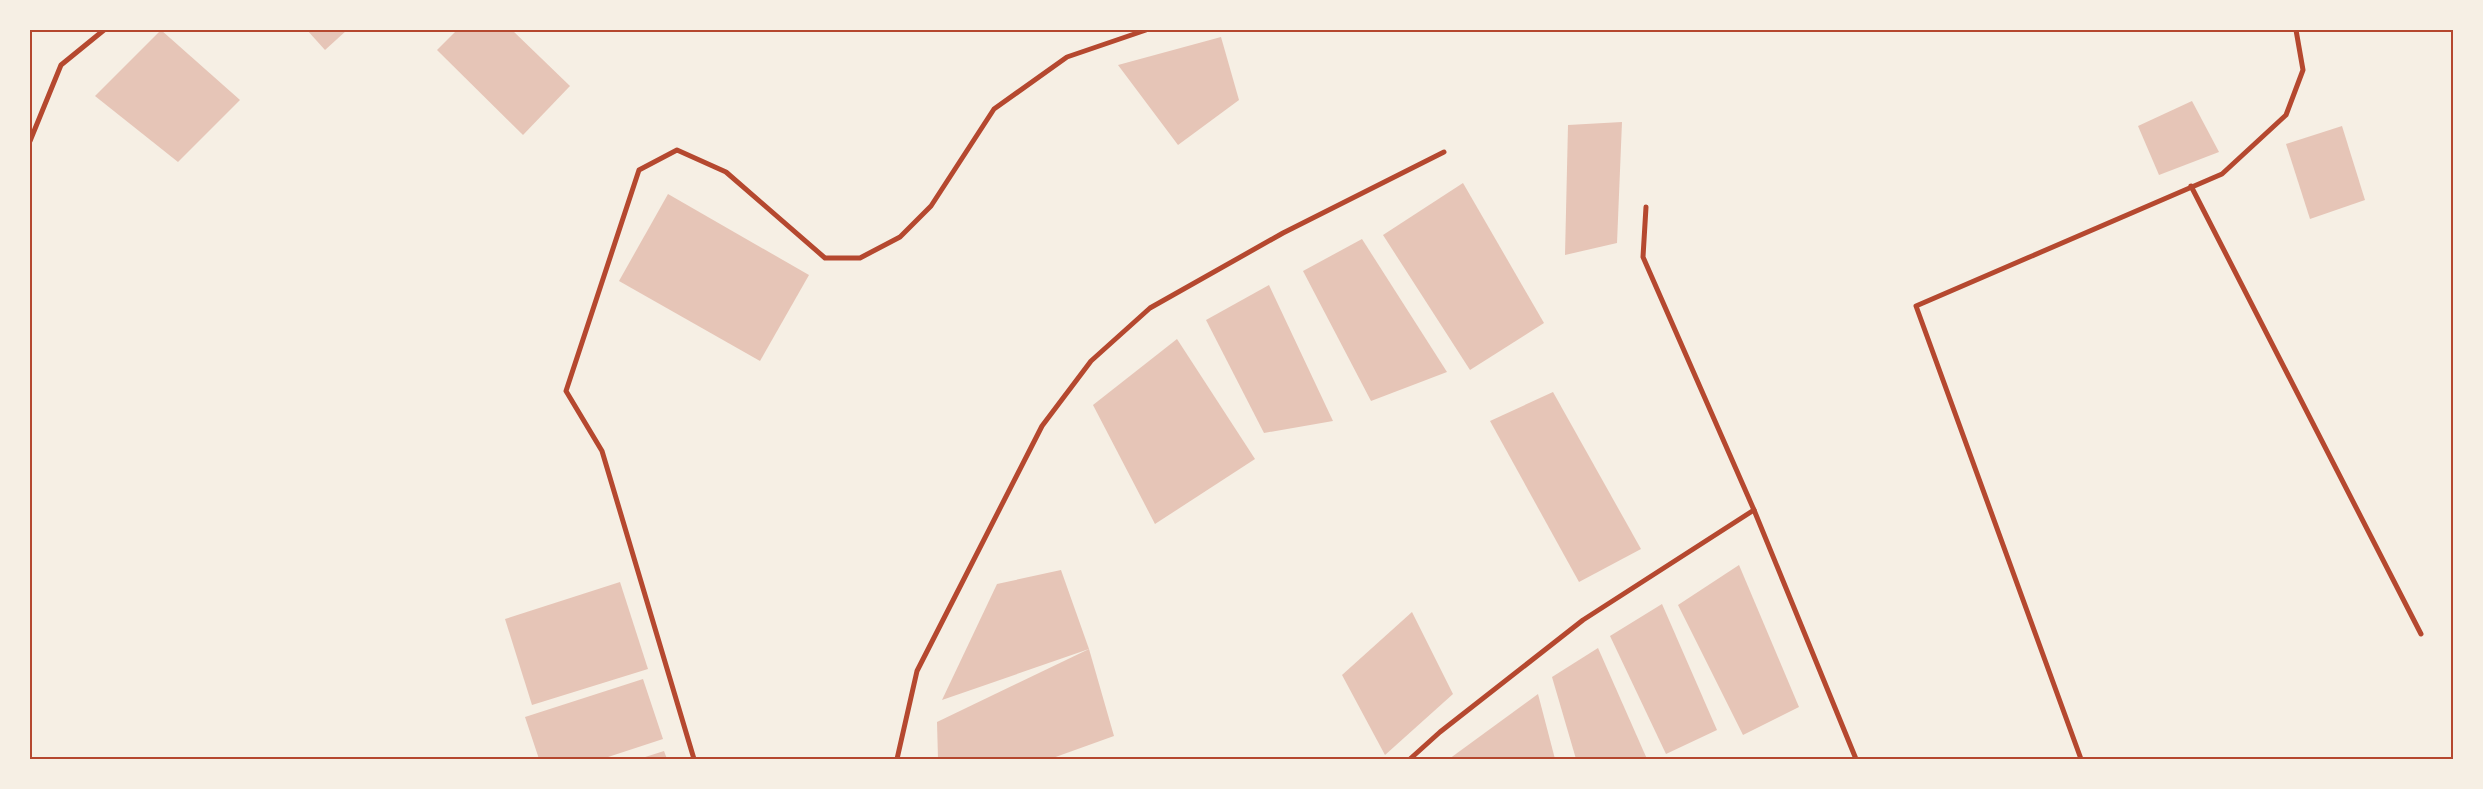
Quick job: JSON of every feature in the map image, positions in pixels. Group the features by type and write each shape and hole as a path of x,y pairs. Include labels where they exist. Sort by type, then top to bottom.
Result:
{"street":[{"path":"30,141 61,65 104,30"},
{"path":"694,759 602,451 566,391 639,170 677,150 726,172 825,258 860,258 900,237 931,206 994,109 1067,57 1146,30"},
{"path":"2081,759 1916,306 2222,174 2286,115 2303,70 2296,30"},
{"path":"897,759 917,671 1042,426 1091,361 1150,308 1283,232 1444,152"},
{"path":"2191,186 2421,634"},
{"path":"1646,207 1643,257 1754,510 1856,759"},
{"path":"1410,759 1440,732 1583,620 1754,510"}],"building":[{"path":"161,30 240,100 178,162 95,96"},
{"path":"307,30 347,30 325,50"},
{"path":"457,30 512,30 570,86 523,135 437,50"},
{"path":"1221,37 1239,100 1178,145 1118,65"},
{"path":"2192,101 2219,152 2159,175 2138,126"},
{"path":"1622,122 1617,243 1565,255 1568,125"},
{"path":"2342,126 2365,200 2310,219 2286,144"},
{"path":"1463,183 1544,323 1470,370 1383,235"},
{"path":"668,194 809,275 760,361 619,281"},
{"path":"1362,239 1447,372 1371,401 1303,271"},
{"path":"1269,285 1333,421 1264,433 1206,320"},
{"path":"1177,339 1255,459 1155,524 1093,405"},
{"path":"1553,392 1641,549 1579,582 1490,421"},
{"path":"1739,565 1799,707 1743,735 1678,605"},
{"path":"1061,570 1089,649 942,700 997,584"},
{"path":"620,582 648,669 532,705 505,619"},
{"path":"1662,604 1717,730 1666,754 1610,636"},
{"path":"1412,612 1453,694 1385,755 1342,675"},
{"path":"1598,648 1647,759 1576,759 1552,677"},
{"path":"1089,649 1114,736 1050,759 938,759 937,722"},
{"path":"643,679 663,739 602,759 539,759 525,717"},
{"path":"1538,694 1555,759 1449,759"},
{"path":"664,751 667,759 639,759"}]}
